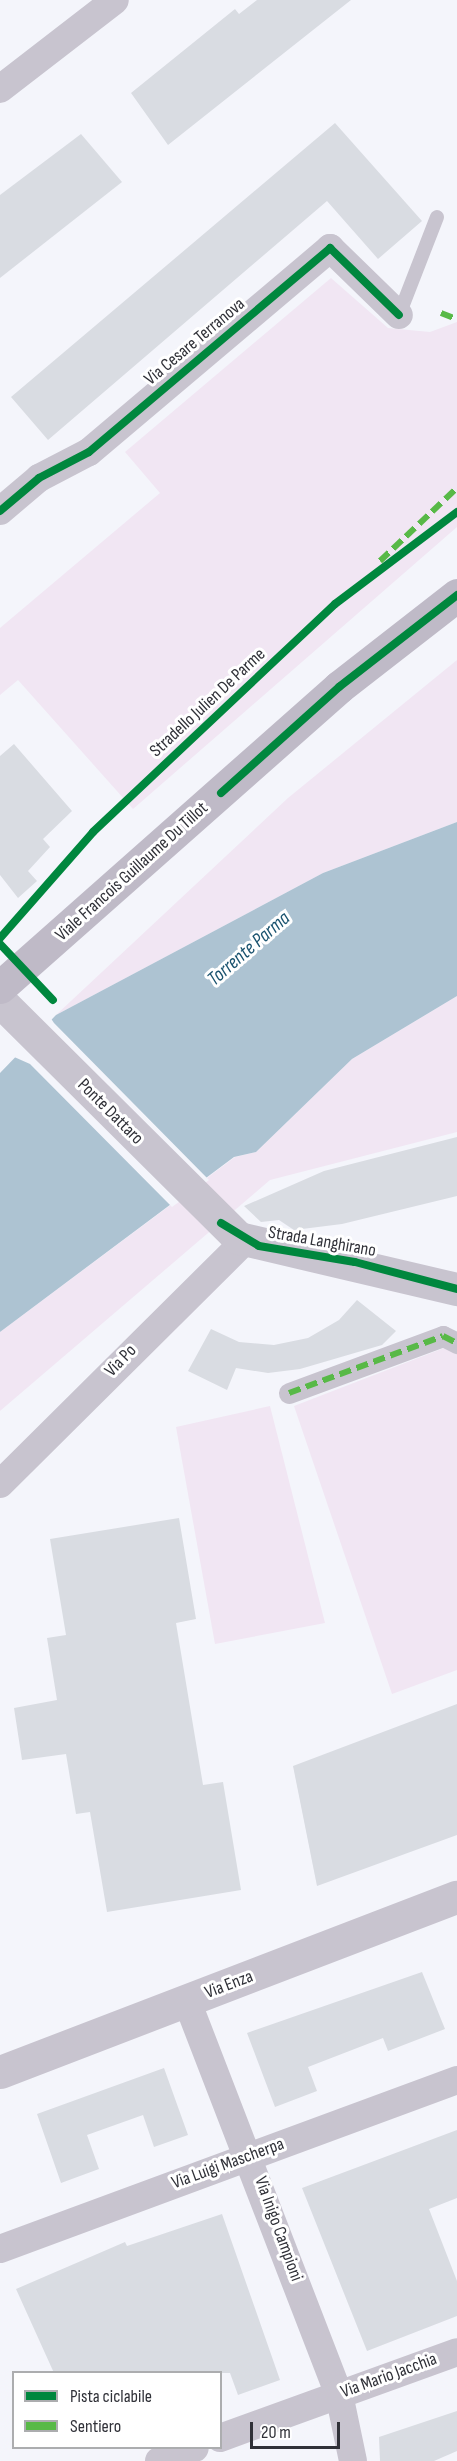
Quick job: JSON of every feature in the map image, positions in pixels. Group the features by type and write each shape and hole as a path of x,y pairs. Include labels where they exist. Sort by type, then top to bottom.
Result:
{"main road":[{"name":"Viale Francois Guillaume Du Tillot","path":"0,987 339,687 457,595"}],"street":[{"path":"0,89 99,5"},
{"name":"Via Cesare Terranova","path":"0,511 39,478 89,452 330,248 399,315"},
{"name":"Ponte Dattaro","path":"0,1001 233,1232"},
{"name":"Strada Langhirano","path":"233,1232 457,1289"},
{"name":"Via Po","path":"0,1484 233,1232"},
{"path":"289,1393 443,1336 457,1342"},
{"name":"Via Enza","path":"0,2072 457,1897"},
{"name":"Via Inigo Campioni","path":"187,2001 250,2155 339,2394 353,2461"},
{"name":"Via Luigi Mascherpa","path":"0,2249 457,2080"},
{"name":"Via Mario Jacchia","path":"222,2437 457,2352"},
{"path":"159,2461 192,2449"}],"lane":[{"name":"Via Cesare Terranova","path":"399,315 437,217"}],"shaded area":[{"path":"331,278 388,328 430,332 457,322 457,527 133,809 18,680 0,695 0,628 160,493 125,452"},
{"path":"457,660 457,822 323,873 56,1015 288,798"},
{"path":"457,996 457,1132 270,1180 0,1411 0,1332 235,1157 256,1152 352,1059"},
{"path":"457,1343 457,1670 392,1694 294,1406"},
{"path":"270,1406 325,1623 215,1644 176,1427"}],"water":[{"name":"Torrente Parma","path":"457,822 457,996 352,1059 256,1152 234,1157 0,1332 0,1073 56,1015 323,873"}],"pier":[{"path":"50,1017 209,1180 172,1207 30,1064 12,1056"}],"building":[{"path":"257,0 351,0 168,145 131,93 235,9 239,14"},
{"path":"335,123 422,221 378,259 327,201 48,440 11,397"},
{"path":"81,134 122,182 0,278 0,195"},
{"path":"14,744 72,811 43,839 50,847 28,871 37,881 18,898 0,875 0,756"},
{"path":"457,1137 457,1196 342,1224 294,1230 279,1220 261,1222 244,1206 324,1171"},
{"path":"357,1300 396,1331 382,1345 300,1369 268,1373 236,1368 227,1390 188,1371 211,1329 239,1342 274,1345 308,1338 339,1320"},
{"path":"179,1518 196,1619 176,1623 203,1785 223,1782 241,1890 107,1912 90,1812 76,1814 66,1754 22,1760 14,1708 57,1700 47,1638 66,1635 50,1539"},
{"path":"457,1704 457,1835 317,1886 293,1766"},
{"path":"422,1972 445,2029 388,2051 383,2038 308,2067 317,2091 275,2107 247,2033"},
{"path":"164,2068 188,2135 154,2147 143,2115 87,2135 99,2169 61,2183 37,2114"},
{"path":"457,2130 457,2198 429,2209 457,2281 457,2316 367,2351 302,2188"},
{"path":"222,2214 280,2380 238,2395 230,2373 222,2373 222,2371 53,2371 16,2289 125,2242 127,2246"},
{"path":"457,2411 457,2451 434,2461 380,2461 379,2437"}],"marked path":[{"path":"441,313 457,319"},
{"path":"380,561 457,488"},
{"path":"289,1393 443,1336 457,1343"}],"cycle path":[{"path":"0,511 39,478 89,452 330,248 399,315"},
{"name":"Stradello Julien De Parme","path":"0,938 93,832 335,604 457,512"},
{"path":"221,793 339,687 457,595"},
{"path":"0,944 53,1000"},
{"path":"221,1223 259,1246 355,1262 457,1289"}]}
